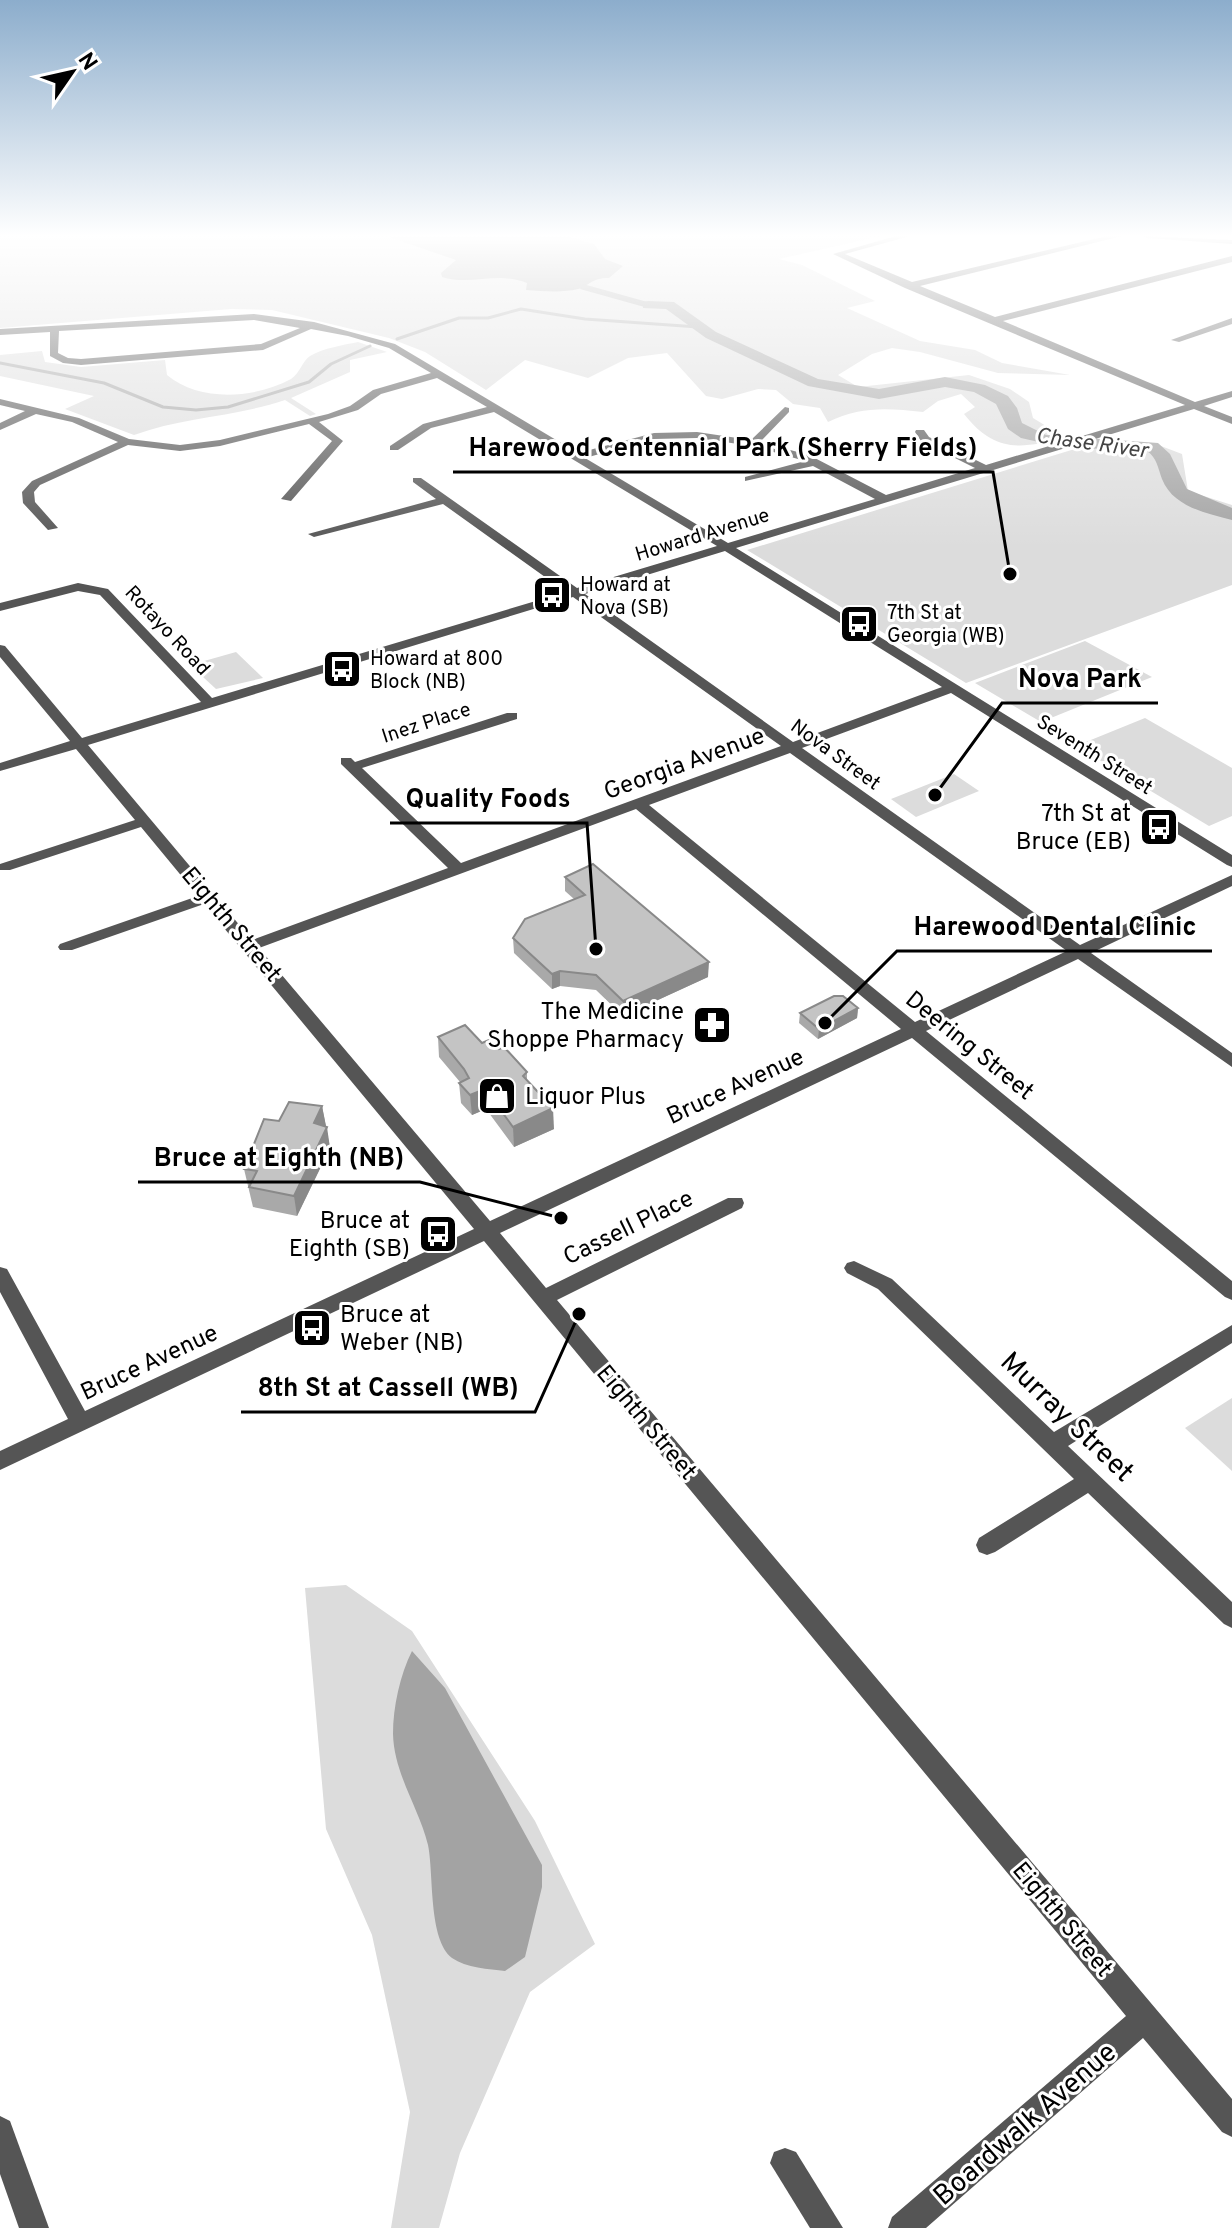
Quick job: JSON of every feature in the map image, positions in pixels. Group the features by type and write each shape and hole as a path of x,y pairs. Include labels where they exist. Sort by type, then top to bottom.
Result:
{"street":[{"path":"54,340 53,354 66,361 229,356 285,340"},
{"name":"Seventh Street","path":"370,340 392,346 726,547 1232,862"},
{"path":"1038,340 1232,421"},
{"path":"0,402 75,420 127,442 166,447 207,445 354,408 377,392 439,374"},
{"name":"Howard Avenue","path":"0,767 1232,394"},
{"path":"394,448 427,426 496,408"},
{"path":"0,427 37,409"},
{"path":"753,443 785,410"},
{"path":"287,499 338,441 311,421"},
{"path":"920,432 925,439 985,469"},
{"path":"576,457 675,434 753,443 814,462 884,499"},
{"path":"52,528 29,503 28,492 36,483 127,442"},
{"path":"749,479 814,462"},
{"name":"Nova Street","path":"417,480 1232,1061"},
{"path":"314,534 445,500"},
{"name":"Rotayo Road","path":"0,607 78,587 104,592 210,704"},
{"name":"Eighth Street","path":"3,657 146,821 1232,2122"},
{"name":"Georgia Avenue","path":"250,946 794,749 953,688"},
{"name":"Inez Place","path":"459,870 348,763 512,716"},
{"name":"Deering Street","path":"640,805 1232,1292"},
{"path":"5,867 146,821"},
{"name":"Bruce Avenue","path":"0,1461 1232,880"},
{"path":"66,947 209,897"},
{"name":"Cassell Place","path":"544,1298 735,1203"},
{"name":"Murray Street","path":"854,1268 885,1284 1232,1617"},
{"path":"0,1274 81,1423"},
{"path":"1054,1443 1232,1333"},
{"path":"987,1545 1091,1480"},
{"name":"Boardwalk Avenue","path":"903,2228 1145,2018"},
{"path":"0,2131 34,2228"},
{"path":"785,2163 828,2228"}],"shaded area":[{"path":"394,340 918,340 975,350 1002,363 1070,375 998,373 920,352 892,348 872,354 838,375 858,387 969,375 1010,389 1029,402 1033,418 1064,437 1034,444 1009,445 986,435 975,426 964,414 975,407 961,394 938,401 923,412 874,410 851,413 828,422 820,408 793,404 776,390 758,389 722,399 706,396 667,353 628,358 588,378 525,360 486,390 425,352"},
{"path":"358,342 387,352 350,360 350,372 291,398 316,414 310,416 285,400 134,435 65,409 94,396 0,376 0,355 42,351 45,362 81,367 165,360 167,375 180,384 211,393 244,394 291,379 315,353"},
{"path":"1104,440 1153,443 1182,454 1188,491 1232,505 1232,585 966,683 747,550"},
{"path":"1085,641 1152,677 1041,722 975,683"},
{"path":"236,652 263,678 216,689 190,665"},
{"path":"1145,718 1232,768 1232,816 1209,826 1076,746"},
{"path":"954,774 979,791 916,817 891,799"},
{"path":"1232,1398 1232,1471 1185,1428"},
{"path":"346,1585 412,1631 535,1821 595,1944 530,1992 460,2153 439,2228 391,2228 410,2112 372,1935 326,1829 305,1588"},
{"path":"412,1651 445,1688 542,1865 542,1887 525,1957 505,1971 478,1968 452,1958 439,1936 428,1845 394,1749 394,1713 398,1691"}],"building":[{"path":"593,864 709,962 623,1001 596,975 560,971 552,974 513,938 525,919 585,895 565,877"},
{"path":"834,996 843,996 858,1008 819,1029 800,1013"},
{"path":"465,1025 482,1043 489,1040 499,1049 504,1047 527,1072 523,1076 553,1108 513,1127 485,1089 470,1095 459,1083 469,1078 438,1037"},
{"path":"289,1102 322,1106 314,1123 327,1127 294,1196 249,1187 257,1171 244,1169 264,1119 279,1121"}],"waterway":[{"name":"Chase River","path":"722,340 814,383 879,394 900,393 945,382 979,388 1002,400 1009,408 1014,425 1043,440 1152,447 1161,454 1173,483 1181,493 1202,505 1232,514"},
{"path":"0,363 104,383 163,407 196,410 228,407 309,382 331,364 370,346"}],"place":[{"name":"Harewood Centennial Park (Sherry Fields)","path":"1010,574"},
{"name":"Howard at Nova (SB)","path":"552,595"},
{"name":"7th St at Georgia (WB)","path":"859,624"},
{"name":"Howard at 800 Block (NB)","path":"342,669"},
{"name":"Nova Park","path":"935,795"},
{"name":"7th St at Bruce (EB)","path":"1159,827"},
{"name":"Quality Foods","path":"596,949"},
{"name":"Harewood Dental Clinic","path":"825,1023"},
{"name":"The Medicine Shoppe Pharmacy","path":"712,1025"},
{"name":"Liquor Plus","path":"497,1096"},
{"name":"Bruce at Eighth (NB)","path":"561,1218"},
{"name":"Bruce at Eighth (SB)","path":"438,1234"},
{"name":"8th St at Cassell (WB)","path":"579,1314"},
{"name":"Bruce at Weber (NB)","path":"312,1328"}]}
